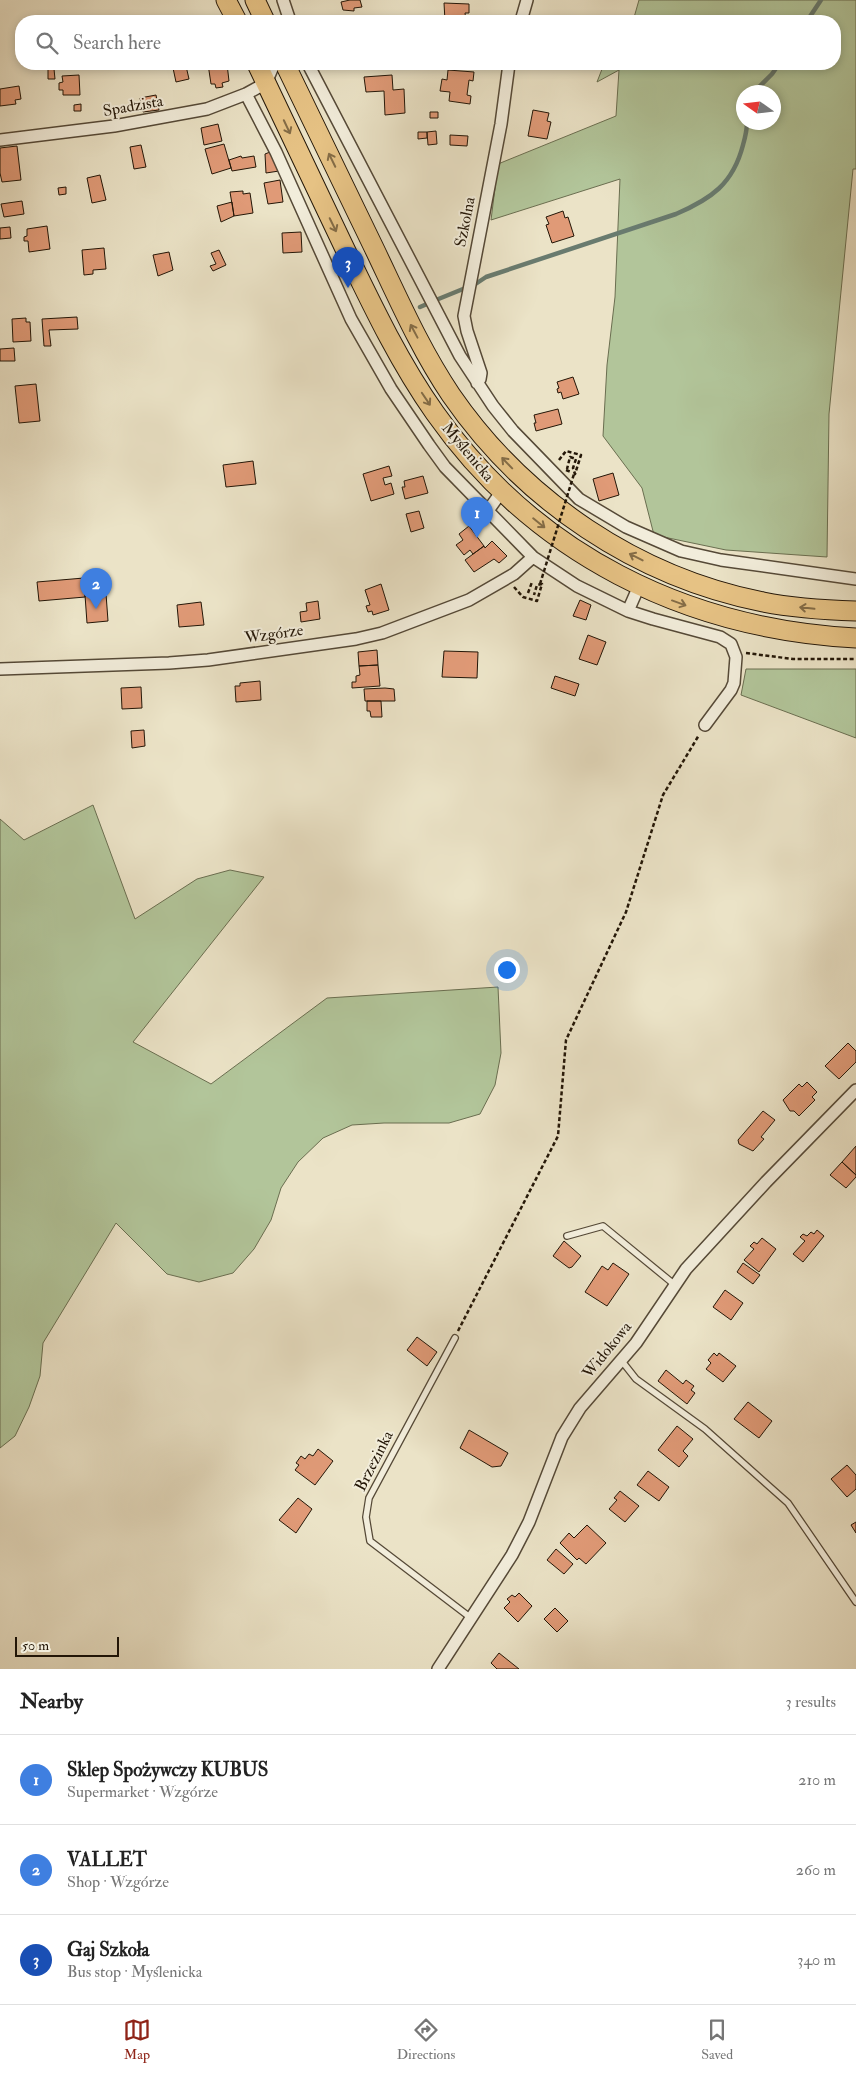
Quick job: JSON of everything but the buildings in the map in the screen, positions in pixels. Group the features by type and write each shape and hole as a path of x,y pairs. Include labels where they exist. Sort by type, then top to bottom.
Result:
{"highway":[{"path":"226,0 234,15"},
{"path":"254,0 262,15"},
{"name":"Myślenicka","path":"260,70 360,279 409,373 456,442 502,491 560,540 639,586 702,611 756,626 799,633 856,638"},
{"name":"Myślenicka","path":"288,70 423,349 470,421 522,478 556,507 599,537 643,561 682,578 763,602 827,610 856,611"}],"street":[{"path":"283,0 288,15"},
{"path":"522,15 527,0"},
{"path":"266,83 271,70"},
{"path":"311,70 460,356 493,406 513,431 579,499 652,540 681,551 721,560 856,579"},
{"name":"Szkolna","path":"477,383 481,373 467,332 464,316 501,124 508,70"},
{"name":"Spadzista","path":"0,140 114,126 207,109 246,94 266,83"},
{"path":"246,94 272,144 327,267 372,358 445,467 533,557 576,586 628,611 720,637 727,640 735,650 735,675 731,690 706,725"},
{"path":"487,512 502,491"},
{"name":"Wzgórze","path":"0,669 198,661 356,639 382,633 469,600 507,578 533,557"},
{"path":"628,611 639,586"},
{"name":"Widokowa","path":"438,1669 512,1555 528,1522 562,1437 580,1408 636,1343 686,1269 856,1090"}],"lane":[{"path":"567,1236 603,1226 675,1285"},
{"name":"Brzezinka","path":"455,1338 369,1498 366,1516 370,1541 471,1618"},
{"path":"621,1360 636,1379 705,1429 788,1504 856,1602"}],"path":[{"path":"550,470 566,451 581,455 572,473"},
{"path":"532,600 538,584 572,473 573,468 576,459 570,457 566,470 572,473"},
{"path":"569,462 571,458 575,459 572,473"},
{"path":"507,578 524,597 537,601 542,584 538,584"},
{"path":"528,593 532,582"},
{"path":"534,595 538,584"},
{"path":"735,650 793,658 856,659"},
{"path":"455,1338 558,1136 566,1040 626,912 663,795 706,725"}],"green space":[{"path":"639,0 856,0 856,169 853,169 829,414 827,557 726,550 654,535 642,488 603,436 607,365 615,297 620,179 491,220 498,164 616,116 619,70 841,70 841,15 635,15"},
{"path":"602,70 619,70 597,82"},
{"path":"746,669 856,669 856,738 741,695"},
{"path":"93,805 135,919 197,879 230,870 264,877 133,1042 211,1084 327,998 498,987 501,1053 495,1085 480,1114 449,1123 352,1125 323,1138 298,1162 281,1188 271,1220 254,1249 233,1273 199,1282 167,1274 116,1223 43,1343 40,1376 29,1407 15,1436 0,1448 0,819 24,840"}],"waterway":[{"path":"811,15 821,0"},
{"path":"761,85 775,70"},
{"path":"474,285 486,277 676,214 700,202 710,196 727,180 739,159 746,130"},
{"path":"436,300 463,289"},
{"path":"420,307 427,304"}],"place":[{"name":"Gaj Szkoła","path":"348,288"},
{"name":"Sklep Spożywczy KUBUS","path":"477,538"},
{"name":"VALLET","path":"96,609"}]}
